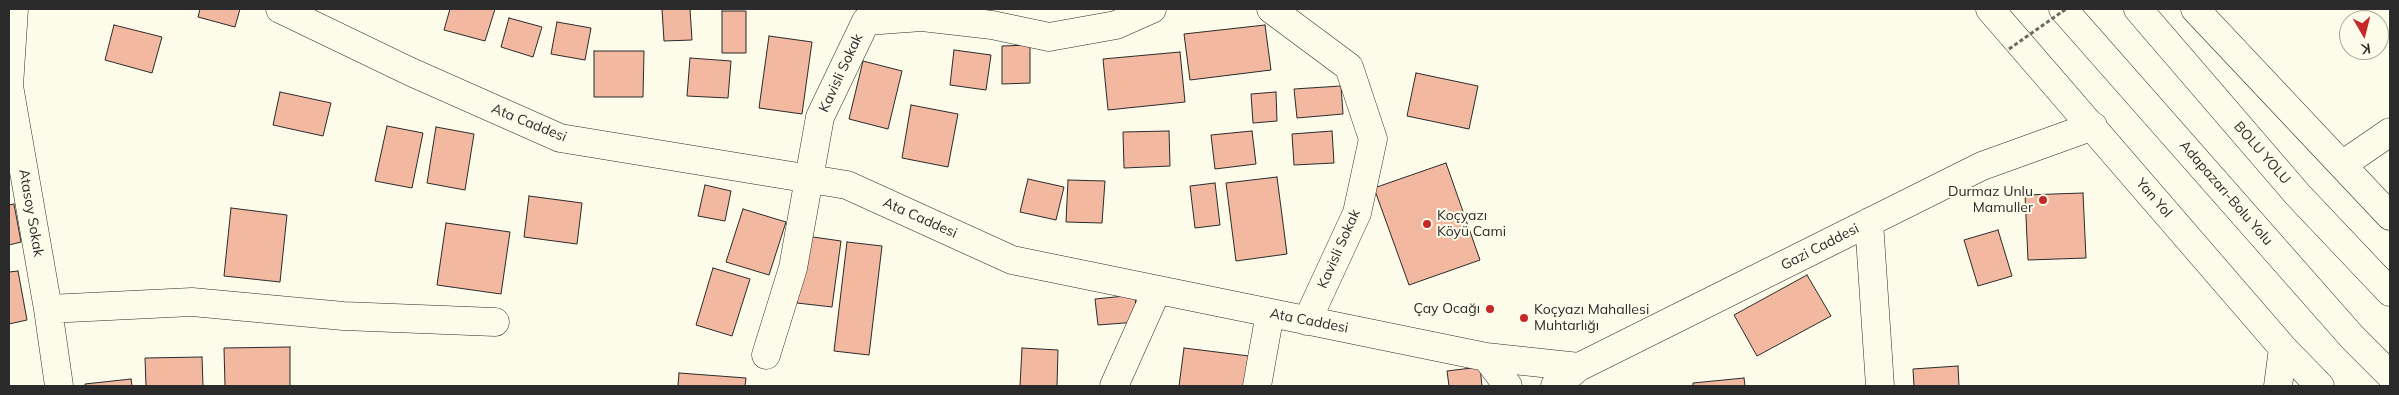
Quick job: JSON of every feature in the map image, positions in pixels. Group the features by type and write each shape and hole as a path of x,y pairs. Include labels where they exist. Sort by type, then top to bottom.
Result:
{"main road":[{"name":"Atasoy Sokak","path":"14,9 9,86 48,309 59,386"},
{"name":"Ata Caddesi","path":"280,9 411,72 560,138 846,185 1012,260 1486,357 1579,368"},
{"name":"Kavisli Sokak","path":"809,178 820,117 866,21 922,17 992,25 1049,37 1116,24 1152,9"},
{"name":"Kavisli Sokak","path":"1271,9 1349,67 1373,139 1356,213 1306,321"},
{"name":"Yan Yol","path":"1990,9 2283,348 2320,386"},
{"name":"Adapazarı-Bolu Yolu","path":"2065,9 2352,337 2390,375"},
{"name":"BOLU YOLU","path":"2138,9 2298,195 2390,292"},
{"path":"2195,9 2390,216"},
{"name":"Gazi Caddesi","path":"1555,386 1579,368 1982,166 2093,126"},
{"path":"2342,165 2390,132"},
{"path":"766,355 793,268 809,178"},
{"path":"1870,222 1880,386"},
{"path":"1114,386 1157,290"},
{"path":"48,309 192,302 344,316 495,322"},
{"path":"1257,386 1270,314"},
{"path":"2352,337 2385,386"},
{"path":"2278,386 2283,348"},
{"path":"1486,357 1508,386"}],"path":[{"path":"2009,49 2065,9"}],"building":[{"path":"200,9 240,9 235,27 198,17"},
{"path":"450,9 495,9 485,41 444,30"},
{"path":"662,9 690,9 692,40 664,41"},
{"path":"722,11 746,11 746,53 722,53"},
{"path":"509,18 542,27 533,57 501,47"},
{"path":"557,22 591,28 585,60 551,54"},
{"path":"114,25 162,37 152,73 105,60"},
{"path":"1265,25 1271,70 1190,80 1184,34"},
{"path":"769,36 812,42 802,114 759,108"},
{"path":"1030,45 1030,83 1002,84 1002,46"},
{"path":"954,50 991,55 986,90 950,85"},
{"path":"594,51 644,51 643,97 594,97"},
{"path":"1180,52 1185,102 1108,110 1103,59"},
{"path":"690,58 731,61 728,98 687,96"},
{"path":"863,61 902,71 888,129 849,119"},
{"path":"1416,73 1478,86 1469,129 1407,116"},
{"path":"1341,86 1343,114 1297,118 1294,89"},
{"path":"280,92 331,103 323,136 273,125"},
{"path":"1276,92 1277,121 1253,123 1251,94"},
{"path":"911,105 958,114 948,167 902,158"},
{"path":"387,126 423,133 412,188 375,181"},
{"path":"436,127 474,134 465,190 427,183"},
{"path":"1169,131 1170,166 1124,168 1123,132"},
{"path":"1252,131 1256,164 1215,169 1211,135"},
{"path":"1332,131 1334,163 1294,165 1292,134"},
{"name":"Koçyazı Köyü Cami","path":"1446,163 1480,260 1409,285 1374,188"},
{"path":"1277,177 1287,254 1236,261 1226,183"},
{"path":"1028,179 1064,187 1056,220 1020,212"},
{"path":"1068,180 1105,181 1102,223 1066,222"},
{"path":"1215,183 1220,225 1195,228 1190,186"},
{"path":"705,185 731,191 725,221 698,216"},
{"path":"2083,193 2086,258 2028,260 2025,195"},
{"path":"529,196 582,203 577,244 524,237"},
{"path":"14,204 21,242 9,245 9,205"},
{"path":"231,208 287,215 280,282 224,276"},
{"path":"743,209 786,222 769,275 726,262"},
{"path":"446,223 510,232 501,294 437,285"},
{"path":"1998,230 2012,276 1978,286 1964,240"},
{"path":"806,236 841,241 832,307 797,303"},
{"path":"847,242 882,246 869,355 834,351"},
{"path":"713,268 750,279 732,336 696,325"},
{"path":"18,271 27,320 9,324 9,272"},
{"path":"1807,275 1831,316 1757,356 1734,315"},
{"path":"1135,295 1137,322 1098,325 1095,299"},
{"path":"290,347 290,386 225,386 224,348"},
{"path":"1022,348 1058,350 1057,386 1020,386"},
{"path":"1184,348 1249,356 1244,386 1179,386"},
{"path":"202,357 203,386 146,386 145,358"},
{"path":"1958,366 1959,386 1914,386 1913,369"},
{"path":"1480,367 1482,386 1449,386 1447,371"},
{"path":"679,373 746,378 745,386 678,386"},
{"path":"1744,378 1745,386 1693,386 1693,383"},
{"path":"131,379 132,386 85,386 85,384"}],"place":[{"name":"Durmaz Unlu Mamuller","path":"2043,200"},
{"name":"Koçyazı Köyü Cami","path":"1427,224"},
{"name":"Çay Ocağı","path":"1490,309"},
{"name":"Koçyazı Mahallesi Muhtarlığı","path":"1524,318"}]}
